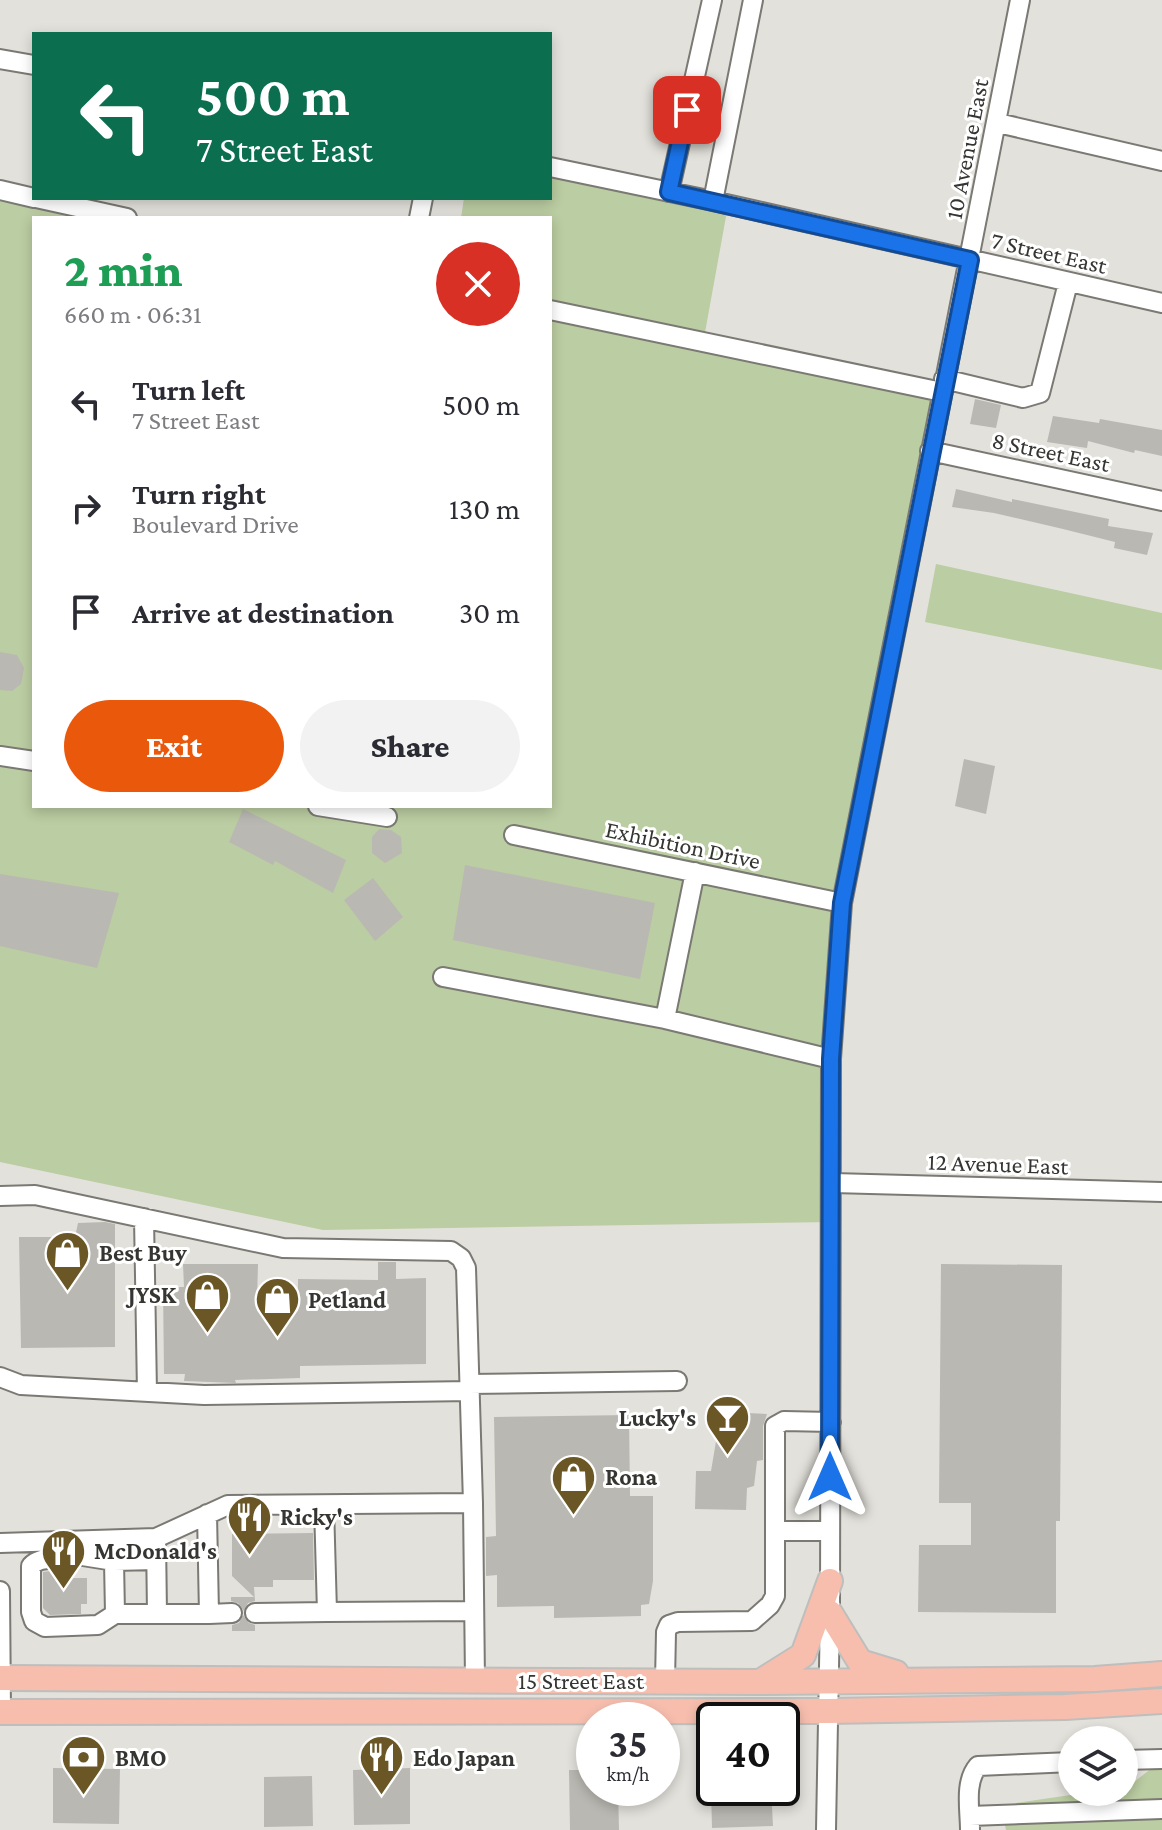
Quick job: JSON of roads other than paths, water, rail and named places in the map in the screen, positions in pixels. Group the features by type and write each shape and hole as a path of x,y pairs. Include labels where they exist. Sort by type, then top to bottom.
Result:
{"main road":[{"path":"760,1682 803,1655 830,1581"},
{"path":"830,1613 860,1662 921,1681"},
{"name":"15 Street East","path":"0,1678 760,1682 1095,1679 1162,1674"},
{"name":"15 Street East","path":"1,1712 828,1711 1065,1707 1162,1701"}],"street":[{"path":"669,192 712,0"},
{"path":"713,201 753,0"},
{"name":"10 Avenue East","path":"826,1830 833,1183 831,1059 842,903 1020,0"},
{"path":"0,59 32,65"},
{"path":"998,123 1162,161"},
{"name":"7 Street East","path":"552,167 1162,303"},
{"path":"0,190 32,197"},
{"path":"44,200 118,216"},
{"path":"552,310 943,386 1023,398 1040,393 1068,283"},
{"name":"8 Street East","path":"930,451 1162,501"},
{"path":"0,756 32,761"},
{"path":"331,808 387,817"},
{"name":"Exhibition Drive","path":"514,835 842,903"},
{"path":"665,1019 695,872"},
{"path":"443,977 665,1019 831,1059"},
{"name":"12 Avenue East","path":"833,1183 1162,1192"},
{"path":"0,1196 35,1195 283,1248 451,1251 461,1258 466,1268 470,1388 475,1680"},
{"path":"144,1218 147,1392"},
{"path":"0,1377 21,1385 215,1395 677,1381"},
{"path":"665,1681 666,1632 669,1625 678,1622 744,1623 759,1617 770,1605 775,1596 775,1426 784,1421 831,1422"},
{"path":"0,1543 156,1538 228,1505 473,1503"},
{"path":"324,1506 327,1612"},
{"path":"207,1514 209,1614"},
{"path":"775,1531 830,1531"},
{"path":"156,1538 157,1614"},
{"path":"156,1560 108,1561 70,1554 64,1558 37,1560 31,1566 31,1612 34,1621 45,1627 98,1625 115,1614 232,1613"},
{"path":"108,1561 115,1614"},
{"path":"0,1591 1,1712"},
{"path":"255,1613 474,1611"},
{"path":"1138,1760 1162,1759"},
{"path":"1058,1763 978,1766 970,1782 970,1823 1162,1809"}],"place":[{"name":"Best Buy","path":"68,1292"},
{"name":"JYSK","path":"207,1334"},
{"name":"Petland","path":"277,1339"},
{"name":"Lucky's","path":"727,1457"},
{"name":"Rona","path":"574,1516"},
{"name":"Ricky's","path":"249,1556"},
{"name":"McDonald's","path":"63,1590"},
{"name":"BMO","path":"84,1797"},
{"name":"Edo Japan","path":"382,1797"}]}
